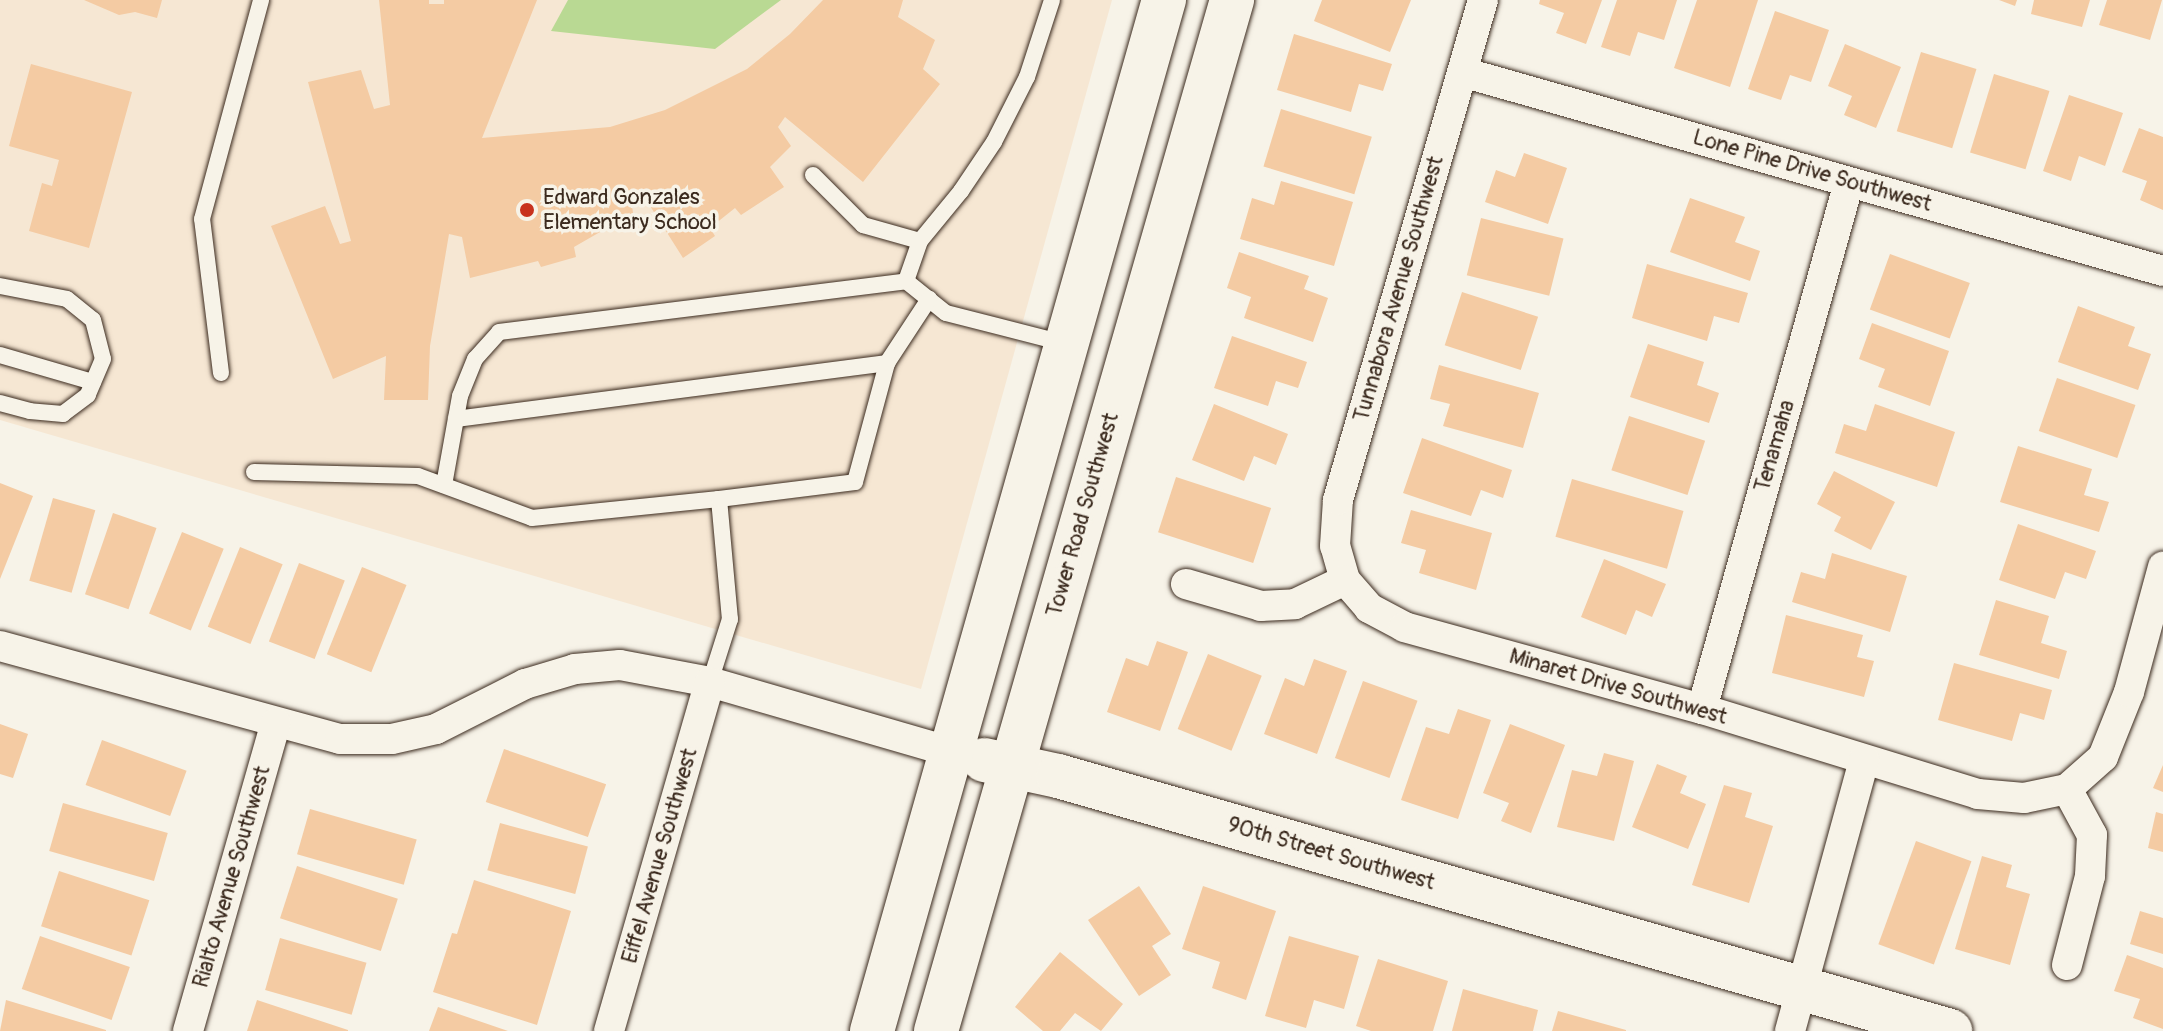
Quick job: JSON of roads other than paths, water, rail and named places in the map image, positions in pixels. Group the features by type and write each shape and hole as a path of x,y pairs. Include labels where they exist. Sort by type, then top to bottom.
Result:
{"street":[{"path":"872,1031 1164,0"},
{"name":"Tower Road Southwest","path":"936,1031 1232,0"},
{"name":"Tunnabora Avenue Southwest","path":"1345,580 1335,546 1338,500 1483,0"},
{"name":"Lone Pine Drive Southwest","path":"1462,72 2163,271"},
{"name":"Tenamaha","path":"1702,709 1849,182"},
{"path":"2067,965 2090,876 2092,835 2067,789 2103,757 2129,692 2163,567"},
{"path":"1186,584 1261,606 1295,604 1345,580"},
{"name":"Minaret Drive Southwest","path":"1345,580 1369,608 1404,627 1702,709 1978,794 2024,798 2067,789"},
{"name":"90th Street Southwest","path":"0,646 340,739 392,739 436,729 525,684 575,669 620,665 710,682 951,752 1058,776 1950,1031"},
{"name":"Eiffel Avenue Southwest","path":"609,1031 710,682"},
{"name":"Rialto Avenue Southwest","path":"188,1031 276,723"},
{"path":"1790,1031 1864,760"}],"lane":[{"path":"221,373 202,219 261,0"},
{"path":"906,281 920,241 961,191 994,142 1027,77 1052,0"},
{"path":"813,175 863,225 920,241"},
{"path":"444,485 460,396 475,359 499,332 906,281 946,313 1067,344"},
{"path":"0,286 67,299 93,320 103,359 88,395 63,414 30,411 0,403"},
{"path":"254,472 418,476 532,518 855,482 887,363 929,299"},
{"path":"0,355 93,382"},
{"path":"456,419 887,363"},
{"path":"710,682 730,619 719,499"}],"place":[{"name":"Edward Gonzales Elementary School","path":"527,210"}]}
